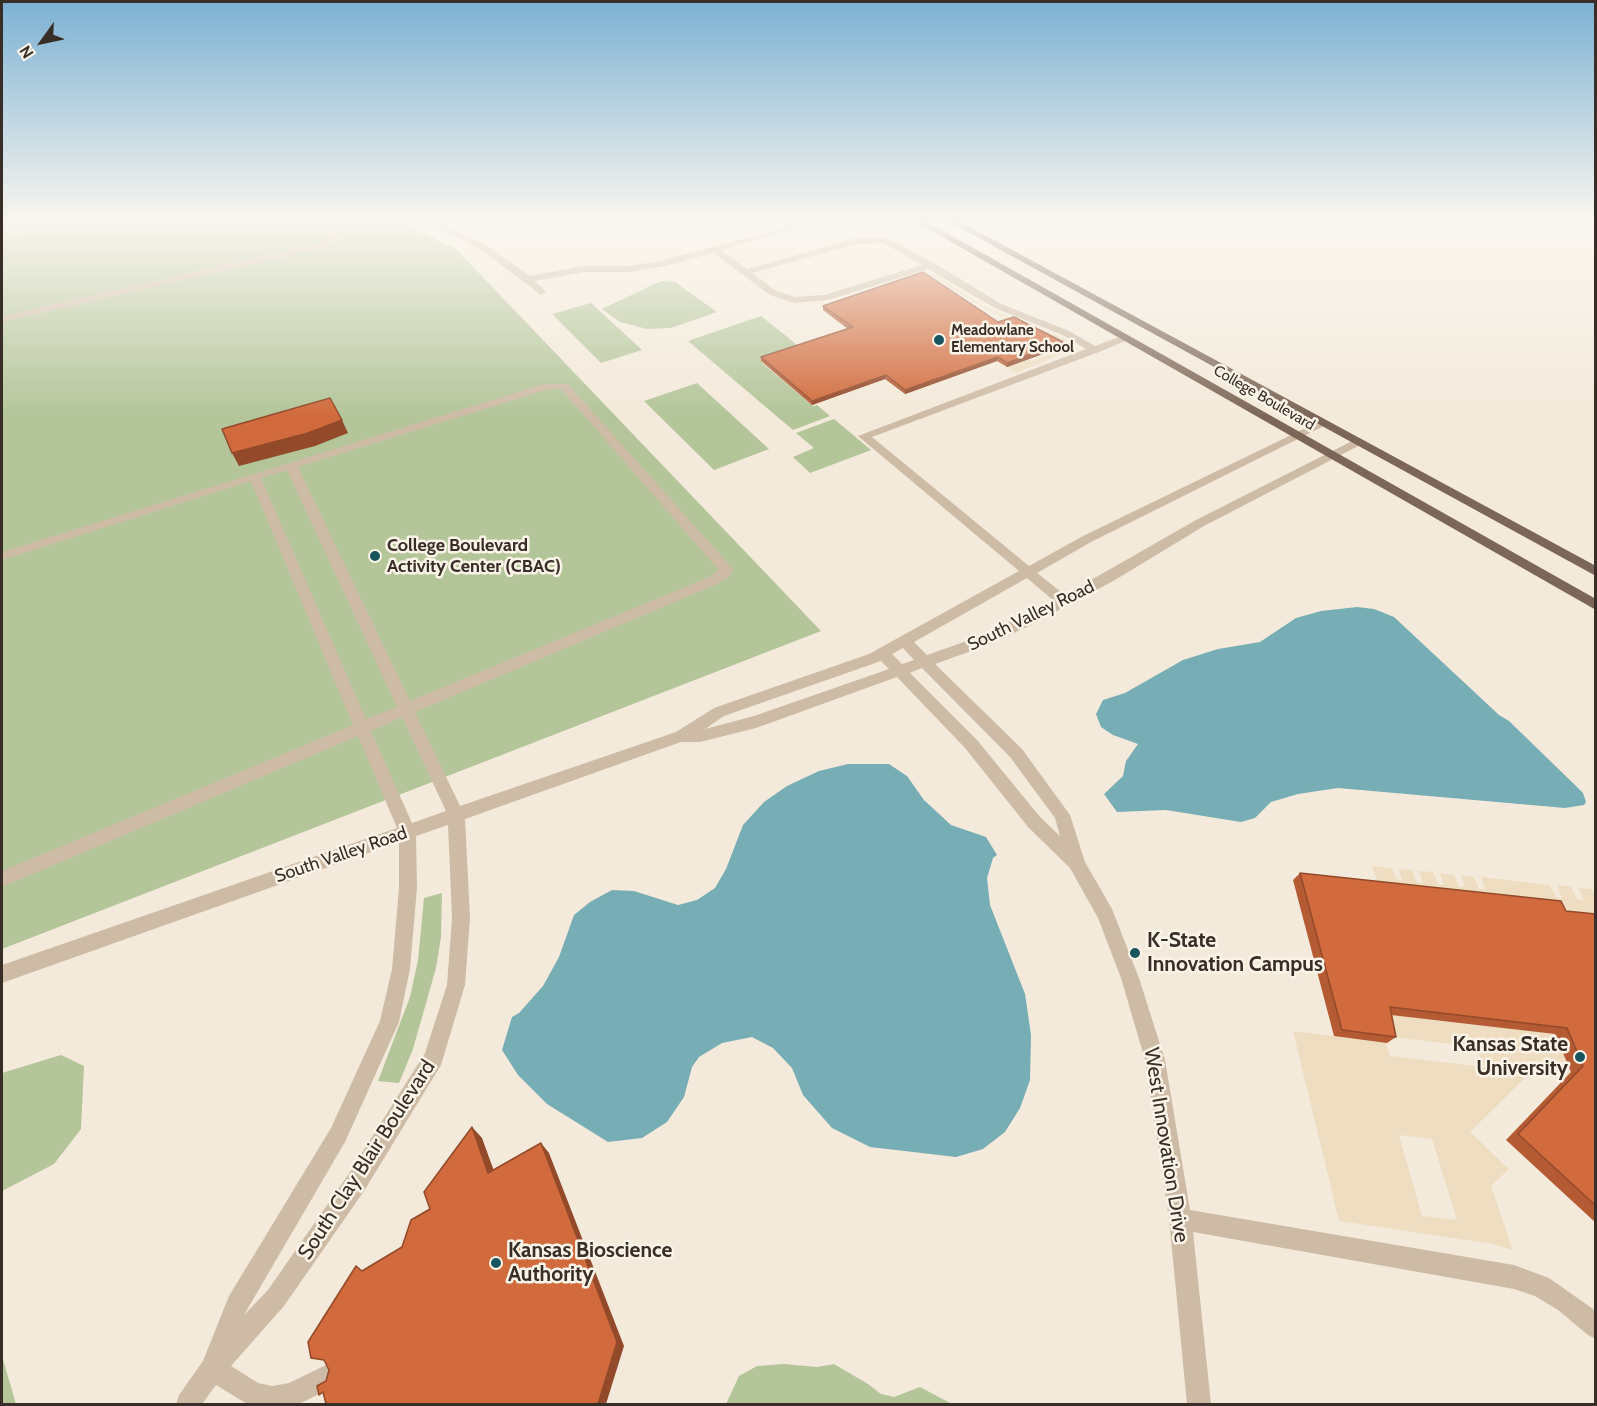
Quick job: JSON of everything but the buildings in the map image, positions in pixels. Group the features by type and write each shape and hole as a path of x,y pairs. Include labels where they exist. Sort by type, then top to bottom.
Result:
{"main road":[{"name":"College Boulevard","path":"1031,285 1596,605"},
{"name":"College Boulevard","path":"1069,285 1596,572"}],"street":[{"path":"2,319 148,285"},
{"path":"534,285 541,292"},
{"path":"762,285 782,297 805,301 825,298 868,285"},
{"path":"963,285 998,306 1066,333 1095,350"},
{"path":"1064,602 864,436 1125,338"},
{"path":"2,556 548,386 564,386 726,569 712,581 2,879"},
{"name":"South Valley Road","path":"2,974 681,736 719,712 883,654 1087,539 1324,423"},
{"name":"South Valley Road","path":"681,736 700,736 756,722 983,641 1064,602 1200,523 1358,442"},
{"path":"291,465 456,815"},
{"path":"255,477 407,832"},
{"name":"West Innovation Drive","path":"905,642 1023,762 1062,815 1077,864 1106,915 1130,978 1155,1060 1180,1219 1199,1404"},
{"name":"West Innovation Drive","path":"883,654 898,672 971,744 1034,822 1077,864"},
{"name":"South Clay Blair Boulevard","path":"188,1404 212,1369 276,1298 356,1183 434,1058 457,974 462,918 456,815"},
{"name":"South Clay Blair Boulevard","path":"212,1369 237,1305 338,1136 389,1022 405,938 408,888 407,832"},
{"path":"1180,1219 1514,1277 1541,1286 1566,1302 1596,1328"},
{"path":"212,1369 254,1395 272,1398 292,1395 332,1374"}],"green space":[{"name":"College Boulevard Activity Center (CBAC)","path":"2,285 490,285 821,631 2,949"},
{"path":"653,285 679,285 717,312 671,328 647,329 620,322 602,309"},
{"path":"591,303 642,350 601,363 552,314"},
{"path":"761,316 801,348 761,362 813,406 817,405 830,416 793,430 688,341"},
{"path":"697,383 769,449 714,470 644,401"},
{"path":"834,419 871,450 810,473 793,457 814,448 796,433"},
{"path":"442,893 441,937 436,968 413,1049 399,1083 378,1081 410,997 418,960 424,898"},
{"path":"61,1055 84,1066 81,1129 54,1164 2,1191 2,1073"},
{"path":"2,1356 16,1404 2,1404"},
{"path":"784,1364 817,1367 834,1364 881,1394 894,1397 920,1387 952,1404 726,1404 739,1376 757,1366"}],"shaded area":[{"path":"886,285 898,285 834,304 831,302"},
{"path":"946,285 951,285 985,307 1067,340 1075,348 1016,373 1007,367 1027,360 1034,361 1070,345 1039,332 1005,324 1004,318"},
{"path":"1372,866 1392,868 1396,879 1402,880 1399,869 1412,870 1416,882 1423,883 1419,871 1433,872 1438,884 1444,885 1440,873 1454,875 1459,887 1465,887 1461,875 1474,877 1479,889 1485,889 1481,877 1550,885 1556,897 1562,898 1557,885 1571,887 1577,899 1584,900 1578,888 1592,889 1595,896 1595,913 1380,890"},
{"path":"1381,1013 1555,1034 1571,1072 1564,1079 1530,1073 1470,1132 1509,1169 1491,1186 1513,1250 1493,1244 1339,1221 1293,1031 1333,1036","holes":["1384,1036 1476,1047 1484,1067 1390,1056","1399,1135 1432,1139 1457,1220 1422,1216"]}],"water":[{"path":"1357,607 1374,609 1394,617 1499,715 1509,721 1575,785 1583,793 1586,802 1584,805 1565,808 1338,788 1298,794 1271,802 1255,818 1241,822 1166,810 1117,812 1104,794 1123,776 1126,761 1138,744 1113,735 1101,727 1096,714 1103,700 1125,693 1183,660 1218,649 1260,642 1296,618 1321,611"},
{"path":"848,764 889,764 907,776 924,800 951,825 986,837 997,855 993,858 987,878 990,905 1025,994 1031,1035 1030,1080 1020,1108 1005,1132 983,1149 956,1157 870,1147 832,1128 803,1095 792,1068 773,1048 752,1037 722,1043 699,1057 692,1067 684,1097 667,1122 642,1138 608,1142 547,1104 518,1075 502,1050 512,1017 519,1013 543,986 559,957 574,915 590,902 612,890 634,891 678,905 697,900 715,888 726,869 743,825 764,802 787,786 819,771"}],"place":[{"name":"Meadowlane Elementary School","path":"939,340"},
{"name":"College Boulevard Activity Center (CBAC)","path":"375,556"},
{"name":"K-State Innovation Campus","path":"1135,953"},
{"name":"Kansas State University","path":"1580,1057"},
{"name":"Kansas Bioscience Authority","path":"496,1263"}]}
